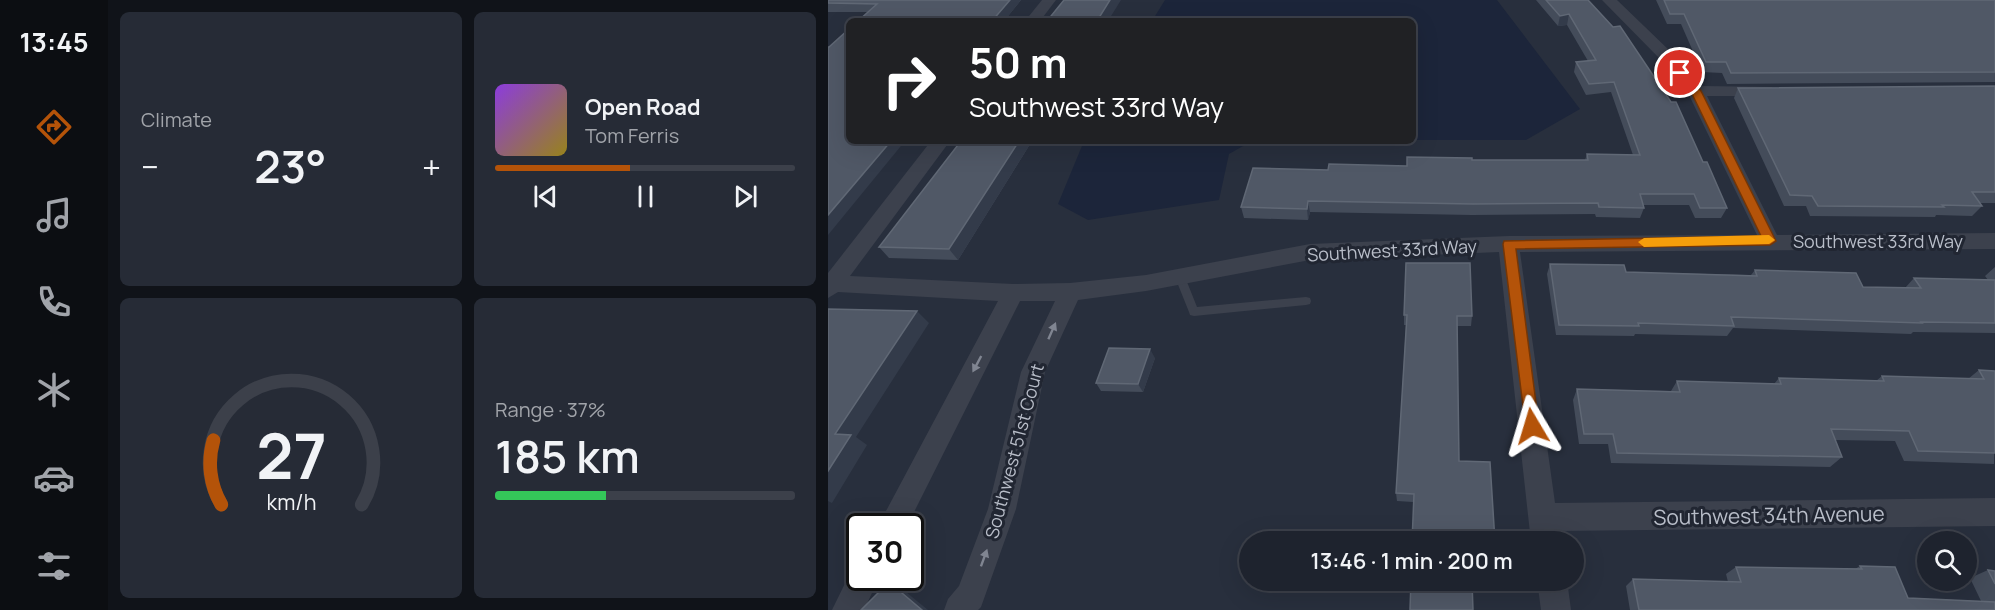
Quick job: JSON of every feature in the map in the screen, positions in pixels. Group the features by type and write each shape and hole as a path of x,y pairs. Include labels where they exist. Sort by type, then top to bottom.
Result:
{"street":[{"path":"1034,18 1049,0"},
{"path":"1610,0 1665,55 1696,91 1770,241"},
{"path":"1696,91 1779,90"},
{"path":"829,285 939,144"},
{"name":"Southwest 33rd Way","path":"829,285 1014,293 1070,292 1180,277 1311,252 1509,244 1995,241"},
{"path":"1509,244 1545,529"},
{"name":"Southwest 51st Court","path":"959,610 970,596 1002,509 1033,372 1070,292"},
{"path":"899,513 1014,293"},
{"name":"Southwest 34th Avenue","path":"1545,529 1995,512"},
{"path":"847,610 857,591"},
{"path":"1553,591 1556,610"}],"lane":[{"path":"1180,277 1194,312 1306,301"}],"water":[{"path":"1165,0 1497,0 1580,109 1526,140 1416,140 1416,18 1154,18"},
{"path":"1083,144 1247,144 1229,154 1219,200 1088,220 1058,204"}],"building":[{"path":"828,0 1010,0 995,18 861,18 877,4 828,3"},
{"path":"1064,0 1110,0 1099,18 1049,18"},
{"path":"1546,0 1588,0 1613,27 1620,26 1671,102 1676,102 1703,162 1707,162 1727,208 1700,208 1694,194 1640,194 1644,208 1599,207 1598,203 1473,204 1308,201 1307,209 1241,207 1253,168 1328,170 1329,164 1407,166 1407,157 1472,158 1472,160 1588,160 1587,154 1640,155 1614,82 1589,84 1576,62 1596,60 1569,14 1560,16"},
{"path":"1664,0 1995,0 1995,72 1731,73 1726,62 1706,62 1684,14 1670,14"},
{"path":"846,32 846,144 888,144 828,215 828,47"},
{"path":"1995,86 1995,192 1972,192 1982,206 1942,205 1944,207 1818,206 1812,196 1790,195 1738,88"},
{"path":"959,144 1017,144 949,249 879,247"},
{"path":"1406,263 1470,263 1472,316 1457,316 1459,461 1490,462 1494,531 1412,531 1414,494 1396,493 1407,315 1404,315"},
{"path":"1550,264 1624,265 1626,272 1757,276 1755,270 1856,273 1863,287 1921,288 1914,278 1995,280 1995,323 1731,317 1734,326 1638,323 1639,326 1559,325"},
{"path":"828,309 917,311 835,434 851,435 828,471"},
{"path":"1109,348 1150,349 1138,384 1096,383"},
{"path":"1979,370 1995,371 1995,453 1918,451 1909,431 1831,429 1842,457 1617,453 1613,434 1584,434 1577,389 1680,392 1677,381 1781,384 1779,378 1884,381 1882,376 1984,379"},
{"path":"1860,566 1895,567 1908,598 1995,602 1995,610 1639,610 1633,579 1741,582 1736,567 1862,569"},
{"path":"1988,570 1995,571 1995,584"},
{"path":"880,591 900,591 922,610 861,610"},
{"path":"1411,591 1472,591 1473,610 1410,610"}],"slow traffic":[{"path":"1644,242 1769,240"}],"route":[{"path":"1532,426 1509,244 1770,241 1696,91 1680,73"}]}
